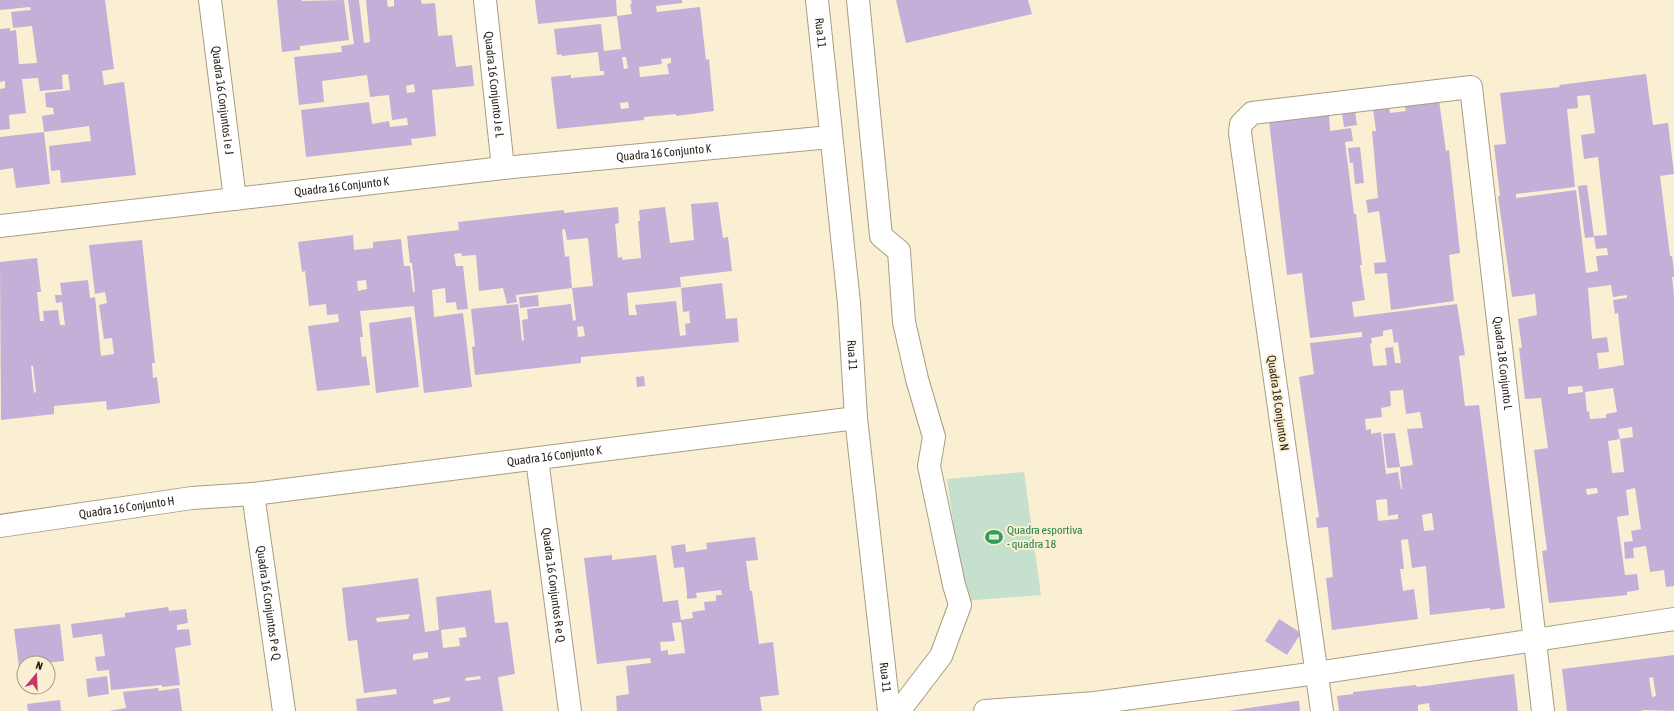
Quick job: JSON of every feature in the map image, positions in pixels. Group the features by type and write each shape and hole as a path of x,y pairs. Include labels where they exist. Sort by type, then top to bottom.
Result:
{"street":[{"name":"Quadra 16 Conjuntos I e J","path":"210,0 236,200"},
{"name":"Quadra 16 Conjunto J e L","path":"485,0 503,168"},
{"name":"Rua 11","path":"816,0 849,303 856,418 889,711"},
{"path":"858,0 881,236 899,250 904,322 917,379 934,437 930,466 954,586 960,604 941,656 898,711"},
{"name":"Quadra 18 Conjunto L","path":"1240,133 1241,124 1252,113 1471,87 1543,711"},
{"name":"Quadra 18 Conjunto N","path":"1240,133 1322,711"},
{"name":"Quadra 16 Conjunto K","path":"236,200 503,168 830,137"},
{"path":"0,226 236,200"},
{"name":"Quadra 16 Conjunto K","path":"253,494 856,418"},
{"name":"Quadra 16 Conjuntos R e Q","path":"537,459 570,711"},
{"name":"Quadra 16 Conjunto H","path":"0,526 192,498 253,494"},
{"name":"Quadra 16 Conjuntos P e Q","path":"253,494 284,711"},
{"path":"985,711 1096,707 1674,620"}],"green space":[{"name":"Quadra esportiva - quadra 18","path":"1024,472 1041,595 964,601 947,479"}],"building":[{"path":"0,0 105,0 114,69 102,71 104,85 124,82 136,175 61,183 60,170 51,171 49,146 91,141 89,126 44,132 42,116 54,114 53,108 46,107 45,93 70,90 68,74 62,75 63,89 40,91 38,78 22,79 26,113 9,115 10,129 0,130 0,89 5,88 5,81 0,82 0,29 10,28 10,31 16,30 19,64 37,63 32,26 13,28 11,12 31,10 30,7 0,10"},
{"path":"277,0 344,0 349,40 300,46 300,50 282,52"},
{"path":"348,0 359,0 364,43 370,42 366,0 387,0 388,7 394,6 394,0 421,0 422,4 435,3 438,36 452,35 456,67 472,65 474,86 432,90 436,136 411,139 412,145 306,157 301,110 369,102 372,124 389,121 390,127 408,125 407,118 392,120 389,95 370,97 367,75 322,81 324,102 299,105 294,57 342,52 341,46 354,44","holes":["414,84 415,92 407,93 406,86"]},
{"path":"535,0 616,0 617,16 538,24"},
{"path":"631,0 682,0 682,3 656,6 657,12 700,7 706,60 709,59 714,111 676,116 676,114 644,117 644,120 557,129 551,77 571,75 571,78 604,75 604,71 600,71 598,52 562,56 561,54 557,55 554,29 601,24 604,51 621,49 617,16 632,14 630,4 632,4","holes":["622,57 626,57 628,68 624,69","671,58 671,63 667,64 669,74 640,77 639,67 662,64 661,59","628,102 629,108 621,109 620,103"]},
{"path":"896,0 1028,0 1032,14 906,43"},
{"path":"1646,74 1653,125 1668,123 1674,174 1660,176 1670,256 1672,256 1674,270 1674,277 1672,277 1674,295 1674,586 1666,587 1664,570 1650,572 1646,546 1633,548 1634,558 1625,559 1624,542 1633,541 1631,531 1641,529 1635,488 1626,490 1629,515 1617,517 1625,575 1637,574 1639,590 1627,592 1627,595 1549,603 1542,551 1547,550 1534,450 1548,448 1541,398 1525,399 1519,348 1522,348 1518,319 1537,315 1535,294 1512,297 1498,196 1500,196 1494,145 1506,144 1500,93 1560,87 1559,85","holes":["1590,95 1595,133 1581,135 1584,159 1598,157 1607,235 1594,236 1596,249 1607,248 1608,255 1596,256 1598,271 1586,273 1576,190 1516,198 1516,194 1575,187 1567,109 1578,108 1577,96","1611,285 1613,297 1627,295 1627,298 1613,300 1615,314 1618,313 1624,365 1599,369 1597,353 1609,352 1607,337 1592,339 1588,288","1582,386 1583,392 1568,394 1568,387","1613,388 1617,412 1606,414 1606,418 1590,419 1589,411 1587,412 1585,392","1632,427 1633,437 1620,439 1618,429","1620,439 1624,472 1612,473 1608,441","1597,488 1598,493 1587,495 1586,489"]},
{"path":"1439,100 1446,151 1449,150 1460,253 1449,255 1454,301 1391,310 1387,273 1375,274 1374,263 1386,262 1379,211 1368,213 1366,200 1378,198 1372,131 1376,131 1373,109 1389,107 1390,113 1406,111 1404,105"},
{"path":"1355,111 1357,125 1344,127 1342,113"},
{"path":"1329,114 1330,131 1351,128 1353,141 1345,142 1354,214 1356,214 1362,265 1360,265 1365,300 1352,302 1354,317 1457,304 1465,355 1459,357 1465,406 1479,405 1505,608 1490,610 1490,608 1430,615 1426,566 1412,568 1408,539 1401,540 1404,569 1400,569 1403,591 1414,589 1418,619 1332,630 1326,578 1333,577 1328,527 1317,528 1316,518 1319,517 1299,377 1314,374 1310,343 1362,337 1362,332 1310,338 1302,273 1287,275 1269,121","holes":["1392,329 1394,343 1398,342 1401,363 1395,363 1393,347 1385,348 1387,365 1373,366 1370,344 1372,343 1371,338 1383,336 1383,331","1403,390 1406,414 1420,412 1423,428 1407,429 1413,465 1400,467 1402,489 1398,472 1386,474 1381,432 1371,434 1371,429 1366,430 1365,419 1382,417 1381,408 1391,406 1390,391","1387,499 1388,516 1398,514 1398,519 1378,521 1376,500","1432,513 1434,530 1424,531 1422,515"]},
{"path":"44,132 50,184 16,188 13,168 0,170 0,137"},
{"path":"1360,147 1364,183 1355,184 1353,163 1350,163 1348,148"},
{"path":"1587,185 1594,237 1585,238 1578,186"},
{"path":"718,202 723,238 728,237 732,271 680,277 681,287 627,293 629,315 637,315 635,305 676,301 680,336 686,335 685,324 690,323 689,311 683,312 681,288 722,283 726,319 737,318 739,342 581,357 581,363 475,375 472,347 475,346 471,309 518,304 522,341 524,340 522,320 528,319 527,309 571,304 573,321 576,320 572,288 516,295 517,302 507,304 503,288 479,291 476,255 462,256 461,253 454,254 456,266 463,266 468,309 457,310 456,302 446,303 445,288 432,290 434,317 463,313 472,387 424,393 414,306 360,311 363,337 360,337 362,357 366,356 370,385 317,391 308,326 339,322 338,314 327,315 326,304 309,306 305,271 302,272 298,242 353,235 354,250 373,248 373,242 401,239 404,266 410,266 413,292 415,292 407,236 459,230 458,222 564,210 564,213 618,207 619,223 615,224 618,258 622,257 623,260 641,258 638,221 640,221 639,210 665,207 670,243 694,240 691,204","holes":["565,229 567,240 588,238 593,286 572,288 569,256 565,257 562,230","366,280 367,289 358,291 357,281","583,326 585,336 578,337 577,327"]},
{"path":"142,240 155,363 152,363 153,378 157,377 160,403 107,410 106,401 54,406 54,414 1,420 0,262 37,258 41,292 37,292 40,321 44,321 43,311 58,310 60,325 65,325 62,302 56,303 55,295 62,295 60,283 88,280 90,298 95,297 101,356 114,354 112,338 104,339 99,305 107,303 105,292 95,294 89,245","holes":["31,366 33,366 36,392 34,393"]},
{"path":"538,295 539,306 520,308 519,297"},
{"path":"411,317 419,387 376,393 369,323"},
{"path":"644,376 645,386 637,387 636,377"},
{"path":"1395,433 1400,467 1387,468 1383,434"},
{"path":"755,537 758,560 746,561 750,591 752,591 759,644 773,642 779,695 760,697 762,711 617,711 616,696 629,694 626,666 651,663 650,658 597,664 584,558 612,555 612,560 656,555 663,602 678,600 681,620 693,618 692,612 705,610 704,602 716,601 716,595 722,595 721,590 696,593 697,598 687,599 684,567 674,568 671,546 685,544 686,552 707,549 706,543","holes":["681,622 685,653 668,655 668,650 661,651 660,642 675,641 672,623"]},
{"path":"418,578 425,632 439,630 436,597 491,590 495,623 508,622 515,674 498,677 503,711 357,711 356,699 397,694 396,689 364,693 357,640 348,641 342,588","holes":["410,614 408,619 377,622 376,618","465,627 467,637 459,638 460,646 443,648 441,630","428,652 428,658 413,660 413,654","480,676 481,679 466,681 465,678","450,697 450,701 434,704 433,700"]},
{"path":"168,607 169,611 186,609 188,623 177,625 177,630 189,629 191,645 175,648 180,685 162,687 162,685 111,690 109,670 97,671 95,657 105,656 102,634 73,638 71,624 125,617 125,613"},
{"path":"1279,619 1301,633 1287,655 1265,641"},
{"path":"60,624 64,661 56,662 56,655 17,655 14,629"},
{"path":"1674,655 1674,711 1567,711 1562,669","holes":["1653,677 1656,696 1652,697 1649,678"]},
{"path":"1514,674 1518,711 1430,711 1429,703 1418,705 1418,711 1339,711 1337,696 1353,694 1353,692 1416,685 1417,687"},
{"path":"107,676 109,694 88,697 86,679"},
{"path":"158,688 159,691 179,688 182,711 108,711 126,708 123,692"},
{"path":"60,700 61,711 28,711 27,704"},
{"path":"1299,701 1300,711 1229,711"}],"place":[{"name":"Quadra esportiva - quadra 18","path":"994,537"}]}
